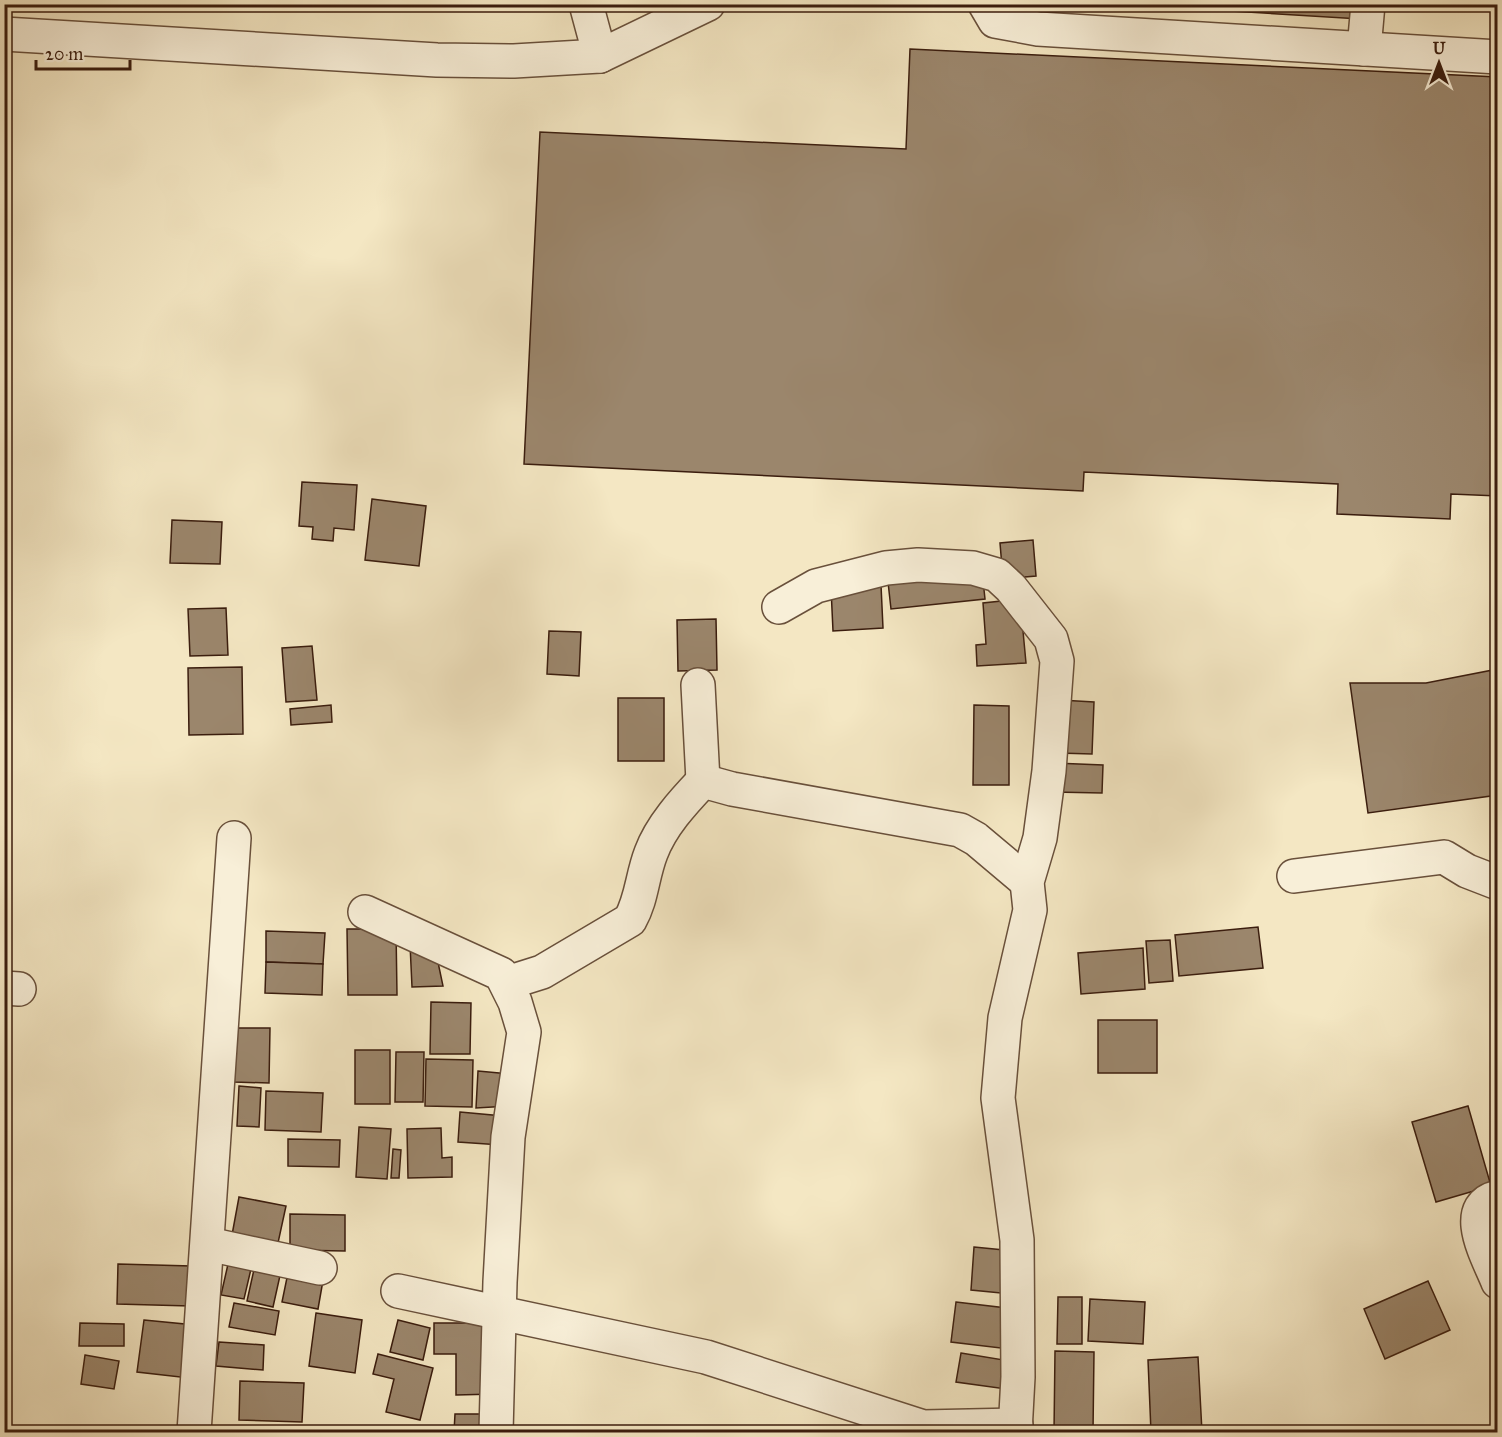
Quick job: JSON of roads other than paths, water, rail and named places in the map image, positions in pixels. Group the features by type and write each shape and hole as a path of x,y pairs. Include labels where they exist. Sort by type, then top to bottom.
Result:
{"street":[{"path":"586,4 600,56"},
{"path":"4,34 437,60 514,61 600,56 708,4"},
{"path":"985,4 995,21 1038,29 1497,57"},
{"path":"1364,49 1368,4"},
{"path":"398,1291 706,1357 923,1427 1015,1429 1017,1239 998,1098 1005,1018 1030,910 1027,882 1040,838 1049,771 1057,661 1051,639 1011,588 997,575 973,568 918,565 886,568 816,586 779,607"},
{"path":"507,983 542,972 630,920 638,906 650,855 657,838 703,781 698,686"},
{"path":"703,781 732,789 960,830 976,838 1027,882"},
{"path":"194,1432 234,838"},
{"path":"1294,876 1444,857 1467,871 1497,883"},
{"path":"365,912 501,974 507,983 524,1032 508,1137 499,1311 496,1432"},
{"path":"1497,1197 1488,1199 1479,1207 1476,1219 1497,1282"},
{"path":"208,1244 320,1268"}]}
